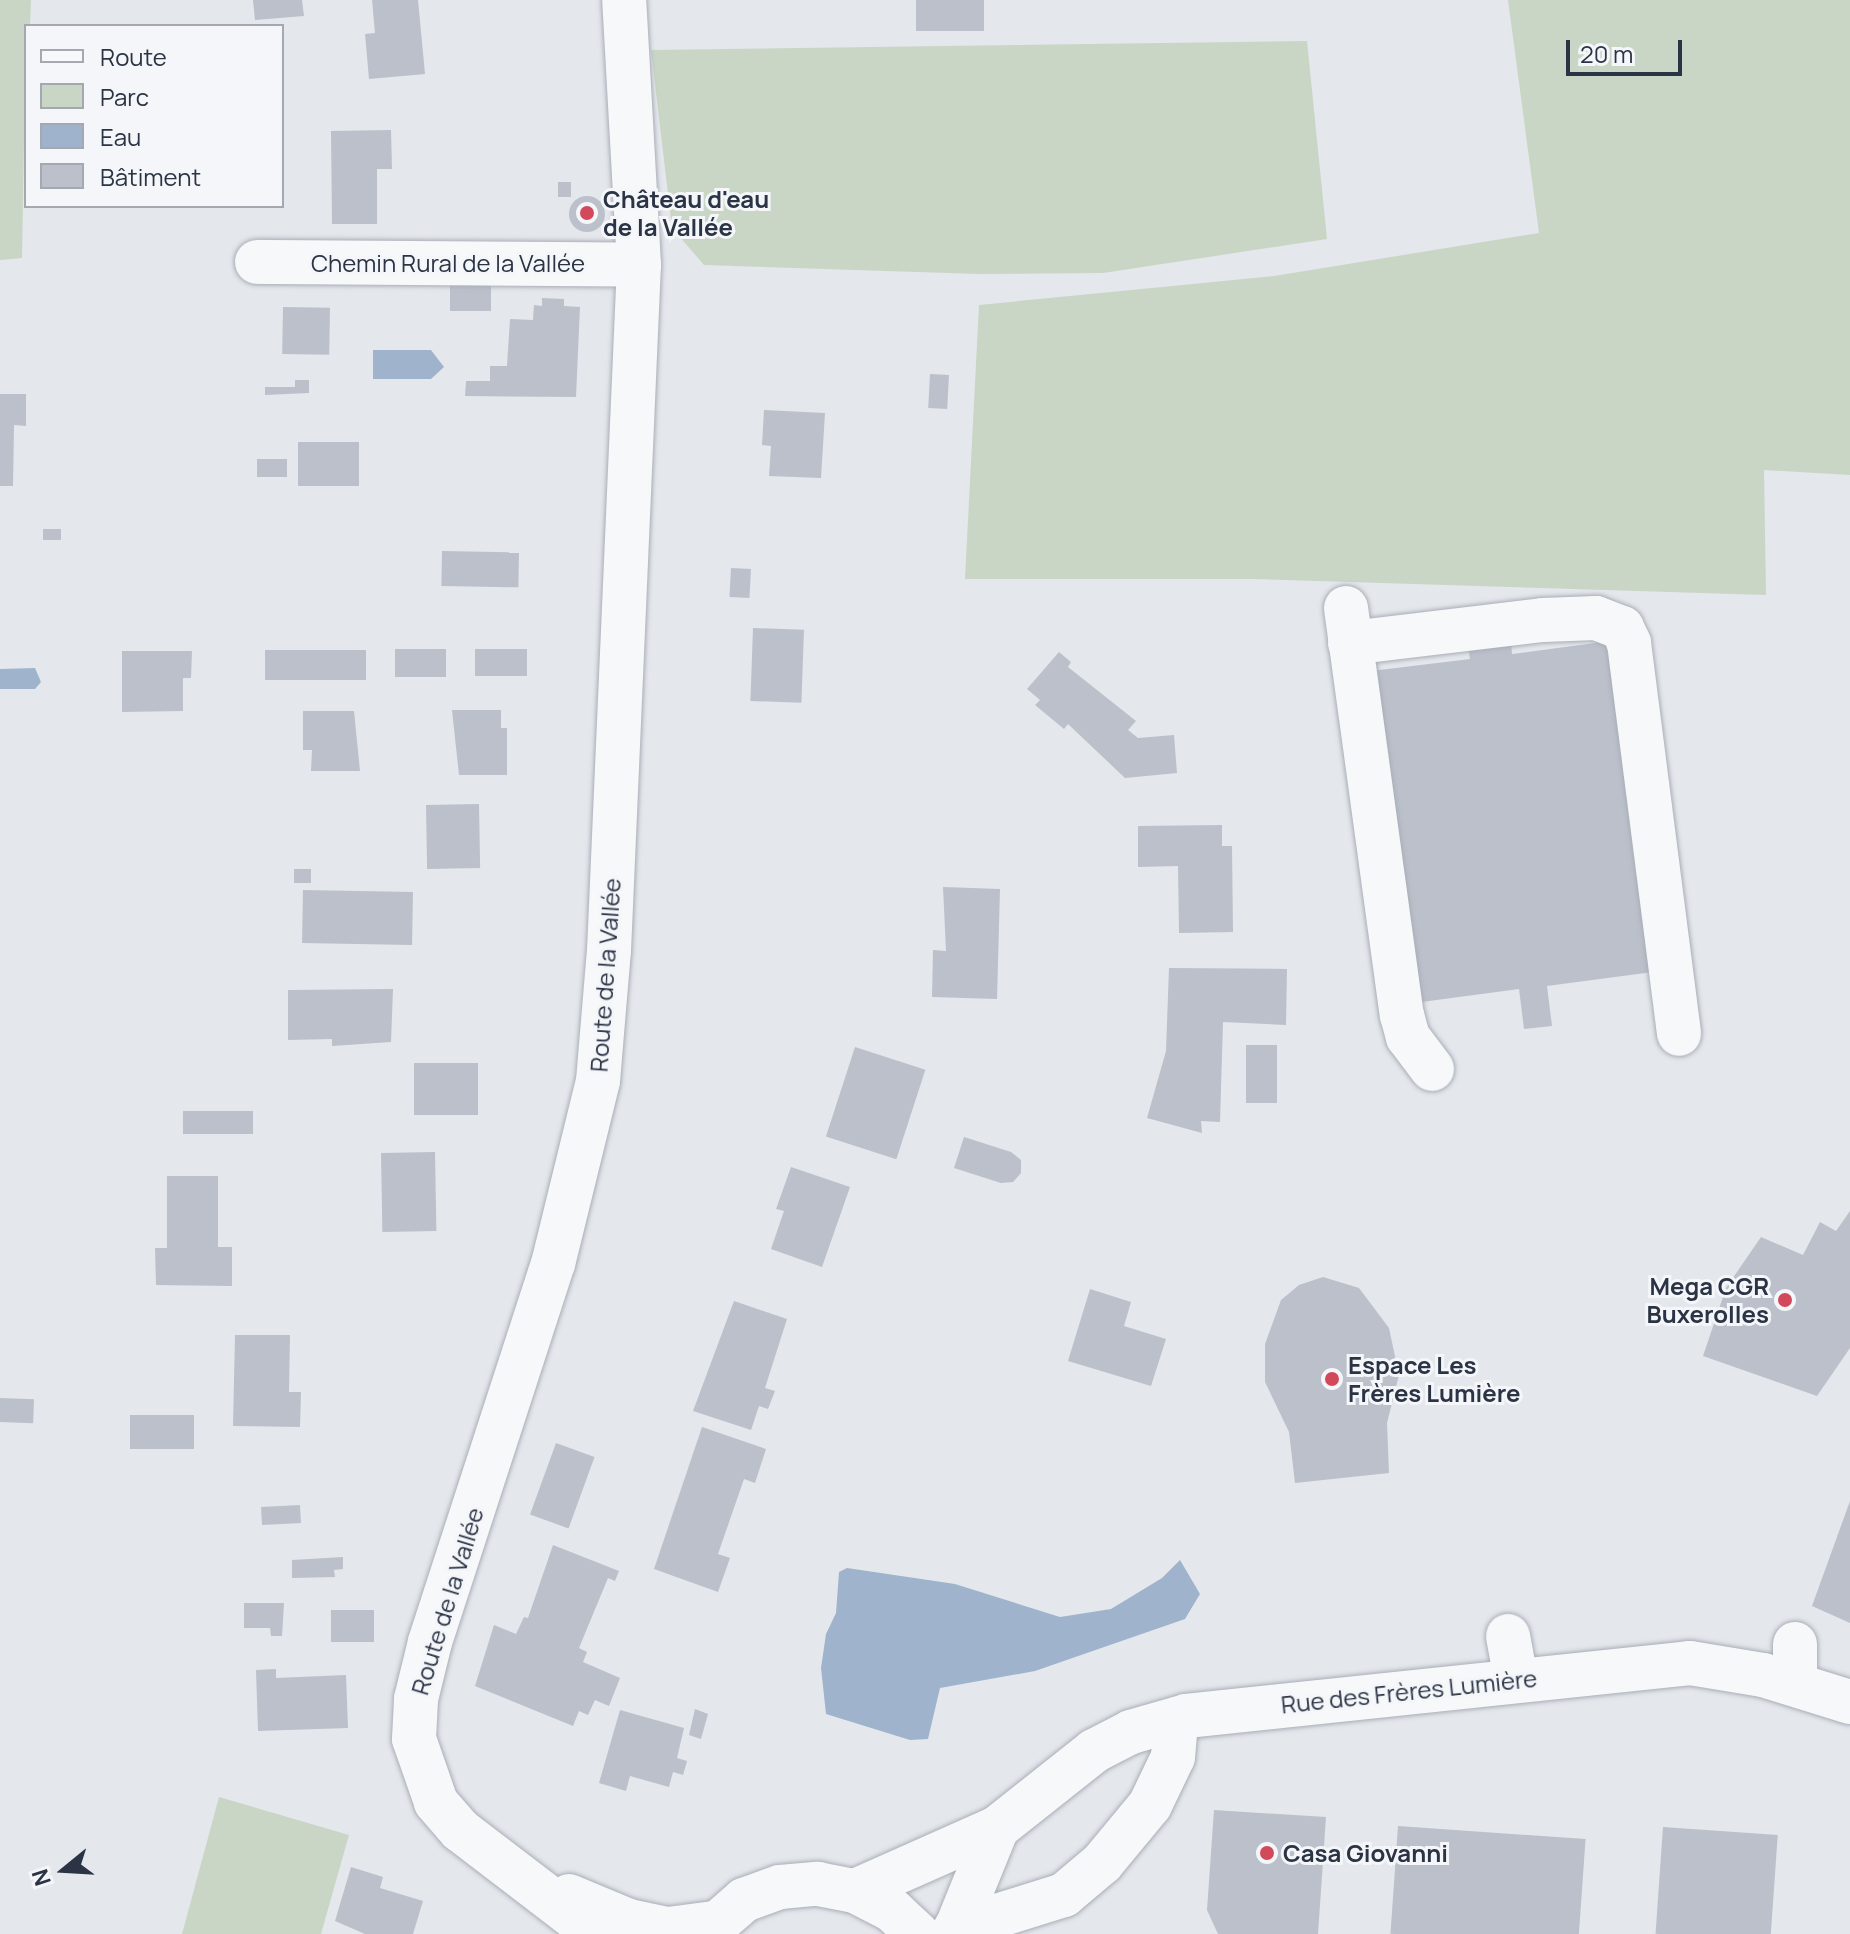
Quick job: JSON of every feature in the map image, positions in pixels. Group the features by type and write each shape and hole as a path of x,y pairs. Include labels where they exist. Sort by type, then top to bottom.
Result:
{"street":[{"name":"Route de la Vallée","path":"596,1934 460,1830 436,1802 414,1739 416,1699 574,1195 598,1081 610,936 639,265 624,0"},
{"name":"Chemin Rural de la Vallée","path":"257,262 639,265"},
{"path":"1432,1069 1408,1037 1402,1015 1348,626 1596,618 1622,628 1629,643 1679,1034"},
{"path":"1508,1636 1516,1679"},
{"name":"Rue des Frères Lumière","path":"855,1891 997,1828 1065,1769 1094,1751 1176,1719 1516,1679 1690,1663 1795,1664 1850,1702"},
{"path":"710,1928 744,1900 780,1887 818,1884 855,1891 943,1932 1064,1895 1102,1863 1150,1805 1173,1757 1176,1719"},
{"name":"Rue des Frères Lumière","path":"943,1932 997,1828"},
{"name":"Route de la Vallée","path":"526,1879 629,1921 668,1929 710,1928"}],"green space":[{"path":"0,0 31,0 30,24 24,24 22,258 0,260"},
{"path":"1508,0 1850,0 1850,475 1764,470 1766,595 1254,579 965,579 979,305 1274,276 1539,233"},
{"path":"1307,41 1327,239 1103,273 979,274 704,265 672,228 651,50"},
{"path":"219,1797 349,1835 321,1934 182,1934"}],"water":[{"path":"373,350 431,350 444,367 431,379 373,379"},
{"path":"35,668 41,682 35,689 0,689 0,669"},
{"path":"1180,1560 1200,1594 1185,1619 1035,1671 940,1688 928,1739 910,1740 826,1714 821,1668 826,1634 836,1613 839,1572 847,1568 955,1584 1060,1617 1111,1609 1162,1578"}],"building":[{"path":"253,0 302,0 304,16 255,20"},
{"path":"372,0 418,0 425,74 369,79 365,34 375,33"},
{"path":"916,0 984,0 984,31 916,31"},
{"path":"391,130 392,169 377,169 377,224 332,224 331,131"},
{"path":"558,182 571,182 571,197 558,197"},
{"name":"Château d'eau de la Vallée","path":"587,196 600,201 605,214 600,227 587,232 574,227 569,214 574,201"},
{"path":"450,277 491,277 491,311 450,311"},
{"path":"542,298 564,299 564,306 580,307 576,397 465,396 466,381 490,381 490,366 507,366 510,319 533,320 534,305 542,306"},
{"path":"283,307 330,308 329,355 282,354"},
{"path":"930,374 949,375 947,409 928,408"},
{"path":"295,380 309,380 309,393 265,395 265,387 295,387"},
{"path":"0,394 26,394 26,426 14,425 13,486 0,486"},
{"path":"764,410 825,413 821,478 769,476 771,446 762,445"},
{"path":"298,442 359,442 359,486 298,486"},
{"path":"257,459 287,459 287,477 257,477"},
{"path":"43,529 61,529 61,540 43,540"},
{"path":"442,551 519,552 518,587 441,586"},
{"path":"731,568 751,569 749,598 729,597"},
{"path":"753,628 804,630 801,703 750,701"},
{"path":"1511,640 1512,654 1610,641 1653,972 1547,986 1552,1026 1524,1029 1519,989 1414,1003 1371,671 1470,659 1468,646"},
{"path":"395,649 446,649 446,677 395,677"},
{"path":"475,649 527,649 527,676 475,676"},
{"path":"265,650 366,650 366,680 265,680"},
{"path":"122,651 192,651 191,678 183,678 183,711 122,712"},
{"path":"1059,652 1071,662 1068,667 1136,721 1128,730 1138,738 1174,735 1177,773 1125,778 1068,724 1064,729 1035,705 1040,700 1027,689"},
{"path":"452,710 501,710 501,728 507,728 507,775 459,775"},
{"path":"303,711 354,711 360,771 311,771 312,750 303,750"},
{"path":"479,804 480,868 427,869 426,805"},
{"path":"1222,825 1222,846 1232,846 1233,932 1179,933 1178,866 1138,867 1138,826"},
{"path":"294,869 311,869 311,883 294,883"},
{"path":"943,887 1000,889 997,999 932,997 933,950 946,951"},
{"path":"303,890 413,892 412,945 302,943"},
{"path":"1169,968 1287,969 1286,1025 1223,1022 1220,1122 1201,1121 1202,1133 1147,1118 1166,1051"},
{"path":"393,989 391,1042 332,1046 332,1039 288,1040 288,990"},
{"path":"1246,1045 1277,1045 1277,1103 1246,1103"},
{"path":"855,1047 925,1070 896,1159 826,1136"},
{"path":"414,1063 478,1063 478,1115 414,1115"},
{"path":"183,1111 253,1111 253,1134 183,1134"},
{"path":"964,1137 1011,1152 1021,1160 1021,1173 1013,1182 1001,1183 954,1168"},
{"path":"435,1152 436,1231 382,1232 381,1153"},
{"path":"791,1167 850,1187 822,1267 771,1249 784,1211 776,1209"},
{"path":"167,1176 218,1176 218,1247 232,1247 232,1286 156,1285 155,1248 167,1248"},
{"name":"Mega CGR Buxerolles","path":"1850,1211 1850,1348 1817,1396 1703,1356 1726,1288 1761,1237 1803,1255 1820,1222 1836,1231"},
{"name":"Espace Les Frères Lumière","path":"1323,1277 1359,1288 1389,1328 1399,1375 1387,1423 1389,1473 1295,1483 1289,1432 1265,1382 1265,1344 1281,1300 1299,1285"},
{"path":"1090,1289 1131,1302 1124,1326 1166,1339 1151,1386 1068,1361"},
{"path":"734,1301 787,1319 765,1388 775,1391 768,1409 759,1406 751,1430 693,1411"},
{"path":"235,1335 290,1335 289,1392 301,1392 300,1427 233,1426"},
{"path":"0,1398 34,1399 33,1423 0,1422"},
{"path":"130,1415 194,1415 194,1449 130,1449"},
{"path":"702,1427 766,1449 755,1483 744,1479 718,1554 730,1558 718,1592 654,1569"},
{"path":"556,1443 595,1457 569,1528 530,1514"},
{"path":"1850,1501 1850,1623 1812,1606"},
{"path":"300,1505 301,1523 262,1525 261,1507"},
{"path":"553,1545 619,1571 615,1581 608,1578 579,1648 587,1652 583,1662 620,1678 609,1706 595,1700 588,1715 579,1711 573,1726 475,1686 494,1625 516,1634 524,1617 528,1618"},
{"path":"343,1557 343,1569 334,1570 335,1577 292,1578 292,1560"},
{"path":"244,1603 284,1603 282,1636 271,1636 270,1628 244,1628"},
{"path":"331,1610 374,1610 374,1642 331,1642"},
{"path":"276,1669 276,1678 346,1675 348,1728 258,1731 256,1670"},
{"path":"695,1709 708,1714 701,1739 689,1735"},
{"path":"620,1710 684,1728 677,1758 687,1761 683,1775 673,1772 669,1787 630,1776 626,1791 599,1783"},
{"path":"1214,1810 1326,1817 1318,1934 1218,1934 1207,1910"},
{"path":"1398,1826 1586,1839 1579,1934 1390,1934"},
{"path":"1663,1827 1778,1835 1771,1934 1656,1934"},
{"path":"351,1867 383,1877 380,1888 423,1901 413,1934 365,1934 335,1921"}],"place":[{"name":"Château d'eau de la Vallée","path":"587,213"},
{"name":"Mega CGR Buxerolles","path":"1785,1300"},
{"name":"Espace Les Frères Lumière","path":"1332,1379"},
{"name":"Casa Giovanni","path":"1267,1853"}]}
